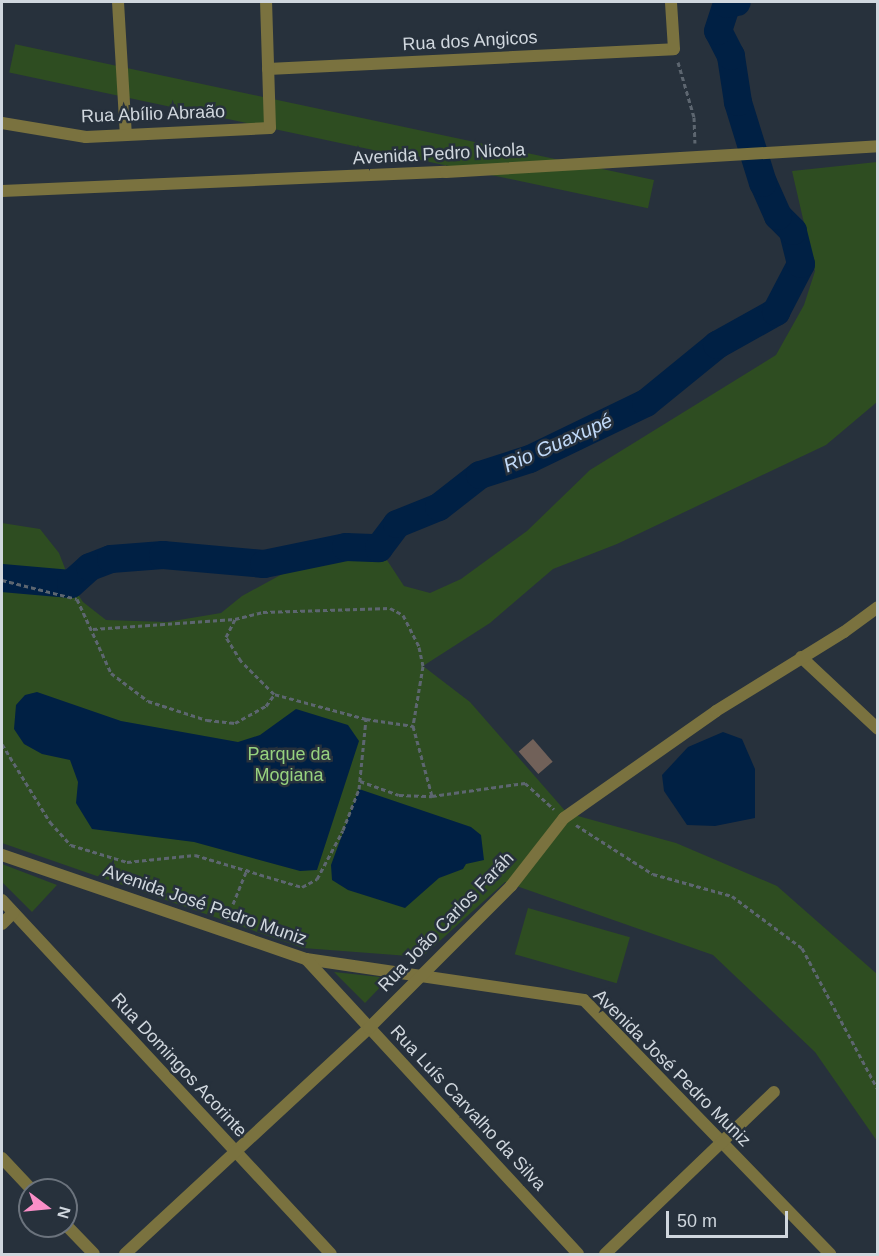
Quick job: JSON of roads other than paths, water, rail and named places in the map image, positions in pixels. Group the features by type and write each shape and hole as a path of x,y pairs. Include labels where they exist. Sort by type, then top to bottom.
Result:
{"street":[{"path":"118,2 126,135"},
{"path":"266,2 268,69"},
{"name":"Rua dos Angicos","path":"268,69 674,49 671,2"},
{"name":"Rua Abílio Abraão","path":"2,123 86,137 270,128 268,69"},
{"name":"Avenida Pedro Nicola","path":"2,191 696,158 878,146"},
{"name":"Rua João Carlos Faráh","path":"125,1254 369,1028 511,886 564,818 878,607"},
{"path":"801,657 878,729"},
{"name":"Avenida José Pedro Muniz","path":"2,855 306,959 584,1000 830,1254"},
{"name":"Rua Domingos Acorinte","path":"2,900 331,1254"},
{"path":"2,924 13,913"},
{"name":"Rua Luís Carvalho da Silva","path":"306,959 578,1254"},
{"path":"605,1254 774,1092"},
{"path":"2,1158 21,1178"},
{"path":"78,1237 94,1254"}],"water":[{"path":"37,692 121,721 238,742 260,735 296,709 348,725 359,741 317,870 300,871 194,842 92,829 76,803 78,782 70,760 42,754 24,744 14,729 16,705 25,695"},
{"path":"723,732 742,739 755,769 755,818 715,826 687,825 664,791 662,775 688,747"},
{"path":"359,789 471,827 481,835 484,860 466,864 463,869 439,878 405,908 348,890 332,880 331,865"}],"waterway":[{"name":"Rio Guaxupé","path":"2,578 71,584 90,567 111,559 163,555 264,564 346,547 379,548 397,524 439,507 480,475 530,459 646,403 717,345 776,312 801,264 793,231 778,216 763,183 738,102 731,56 718,31 727,4 737,2"}],"park label":[{"name":"Parque da Mogiana","path":"289,765"}]}
